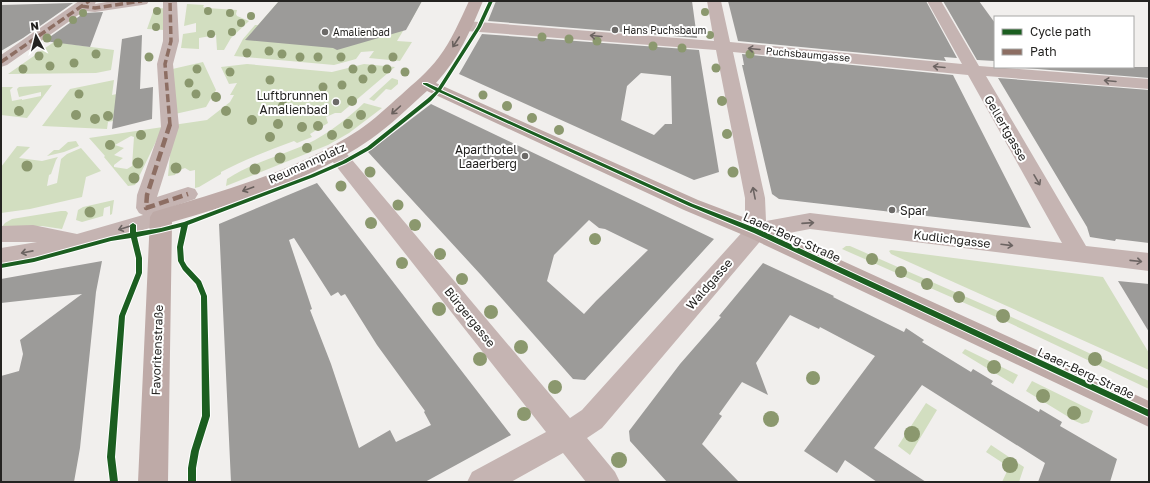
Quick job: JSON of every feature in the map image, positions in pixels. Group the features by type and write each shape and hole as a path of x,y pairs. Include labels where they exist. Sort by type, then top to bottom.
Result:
{"main road":[{"name":"Reumannplatz","path":"162,217 203,205 259,185 335,152 359,139 381,123 425,84 439,69 466,26 476,1"},
{"name":"Laaer-Berg-Straße","path":"425,84 549,141 756,232 1149,414"},
{"name":"Favoritenstraße","path":"153,482 162,217"}],"street":[{"path":"1,62 85,4 95,8 142,1"},
{"path":"170,1 170,41 165,64 170,127 148,195 146,208 188,194"},
{"path":"714,1 722,46 755,198 756,232"},
{"name":"Gellertgasse","path":"934,1 972,70 1079,254"},
{"name":"Puchsbaumgasse","path":"466,26 722,46 972,70 1149,84"},
{"name":"Bürgergasse","path":"335,152 605,482"},
{"name":"Reumannplatz","path":"1,257 79,242 162,217"},
{"name":"Kudlichgasse","path":"756,232 810,221 1149,262"},
{"name":"Waldgasse","path":"482,482 566,436 592,419 756,232"},
{"name":"Reumannplatz","path":"1,234 34,233 79,242"}],"green space":[{"name":"Amalienbad","path":"279,1 422,1 408,26 406,26 397,41 412,42 400,61 369,58 374,51 361,52 356,59 334,65 234,56 243,39 255,25 258,25"},
{"path":"187,4 204,5 203,7 206,8 237,10 237,16 249,21 231,38 224,50 217,50 216,35 199,38 199,49 181,48 183,34 196,32 196,23 184,26"},
{"path":"165,8 164,30 147,29 154,9"},
{"path":"61,37 69,44 114,50 111,70 96,73 8,74"},
{"path":"203,62 216,90 206,107 175,114 168,70"},
{"path":"247,64 332,72 364,64 395,67 341,113 335,113 326,117 328,123 310,134 312,137 297,143 294,141 248,159 221,172 221,174 199,187 195,188 195,170 190,171 185,168 177,171 175,175 168,176 173,125 207,120 230,102 234,95 230,95 237,83 229,84 221,67"},
{"path":"392,78 398,80 398,84 391,90 386,89 374,101 369,99"},
{"path":"114,80 112,95 117,94 113,121 108,122 107,129 42,126 70,89"},
{"path":"52,85 27,118 1,115 1,87 13,87 10,90 12,101 41,96 41,92 19,97 17,89 19,87"},
{"path":"364,103 382,108 349,133 328,145 226,186 227,179 248,167 304,145 322,136 341,123"},
{"path":"163,127 135,185 128,186 89,138","holes":["131,136 134,137 132,166 127,169 114,167 114,165 123,158 114,155 124,148 115,145"]},
{"path":"76,141 79,146 64,152 47,156 54,150 59,150 68,142"},
{"path":"17,146 30,147 19,158 42,161 58,157 51,174 49,175 47,186 57,183 61,159 67,154 81,148 101,171 86,177 82,197 30,209 1,213 1,167"},
{"path":"114,200 112,214 110,215 110,206 104,208 103,216 82,222 76,220 78,210 83,207"},
{"path":"66,211 68,213 62,229 42,226 1,228 5,223 12,219"},
{"path":"846,246 850,246 1005,314 1149,381 1149,389 1003,320 842,249"},
{"path":"891,250 1103,277 1149,353 1149,370 891,254 889,251"},
{"path":"965,349 1018,375 1013,384 962,353"},
{"path":"1032,381 1093,411 1089,422 1082,424 1075,421 1026,391"},
{"path":"926,403 937,410 910,455 898,446"},
{"path":"991,445 1024,467 1019,482 1002,482 1009,467 986,452"}],"building":[{"name":"Amalienbad","path":"279,1 422,1 406,30 337,50 333,48 245,40"},
{"path":"496,1 692,1 697,38 488,21"},
{"path":"728,1 926,1 957,58 944,57 946,61 738,41"},
{"path":"943,1 979,1 994,22 994,61 977,60"},
{"path":"73,3 23,38 1,51 1,5"},
{"path":"103,12 90,47 44,41 84,13"},
{"path":"482,34 699,50 719,172 694,180 459,74","holes":["641,73 671,76 672,124 665,124 654,135 621,120 627,86"]},
{"path":"142,35 140,89 153,87 152,119 112,129 122,39"},
{"path":"742,54 953,75 1031,228 779,199 772,194 742,65 744,65"},
{"path":"1149,67 1149,78 1024,68"},
{"path":"998,78 1149,90 1149,243 1116,239 1115,241 1090,237 1087,227"},
{"path":"431,104 714,239 585,380 573,379 481,275 368,152","holes":["589,220 599,228 605,229 648,250 584,314 547,281 554,255"]},
{"path":"317,183 511,435 425,482 231,482 219,224","holes":["294,238 331,296 338,292 341,296 345,294 377,345 425,411 424,412 431,425 396,442 390,430 359,448 331,364 310,310 312,309 289,240"]},
{"path":"102,261 96,292 80,448 74,482 1,482 1,376 19,371 23,354 20,340 82,294 1,303 1,279"},
{"path":"763,263 834,296 833,297 904,332 906,328 924,340 922,342 971,372 973,369 993,381 991,384 1039,412 1040,409 1062,422 1060,426 1117,459 1110,482 1038,482 1045,463 922,385 874,448 926,482 877,482 845,460 837,473 804,451 875,356 820,327 819,329 790,315 756,363 768,395 742,382 719,414 722,416 702,444 739,482 667,482 630,441 629,431 680,364 721,317 719,316"},
{"path":"1118,281 1149,284 1149,332"}],"marked path":[{"path":"1,62 89,1"},
{"path":"81,6 95,8 142,1"},
{"path":"170,1 171,41 165,64 170,127 147,195 146,208 188,194"}],"cycle path":[{"path":"1,266 34,260 111,239 185,224 312,176 344,162 369,148 429,100 439,90 479,27 491,1"},
{"path":"425,84 691,205 756,231 1149,414"},
{"path":"185,224 180,247 181,261 185,268 199,283 204,296 206,416 195,451 192,468 192,482"},
{"path":"114,482 111,457 122,316 139,273 139,258 133,234 133,225"}],"place":[{"name":"Hans Puchsbaum","path":"615,30"},
{"name":"Amalienbad","path":"325,32"},
{"name":"Luftbrunnen Amalienbad","path":"336,102"},
{"name":"Aparthotel Laaerberg","path":"525,156"},
{"name":"Spar","path":"892,210"}]}
